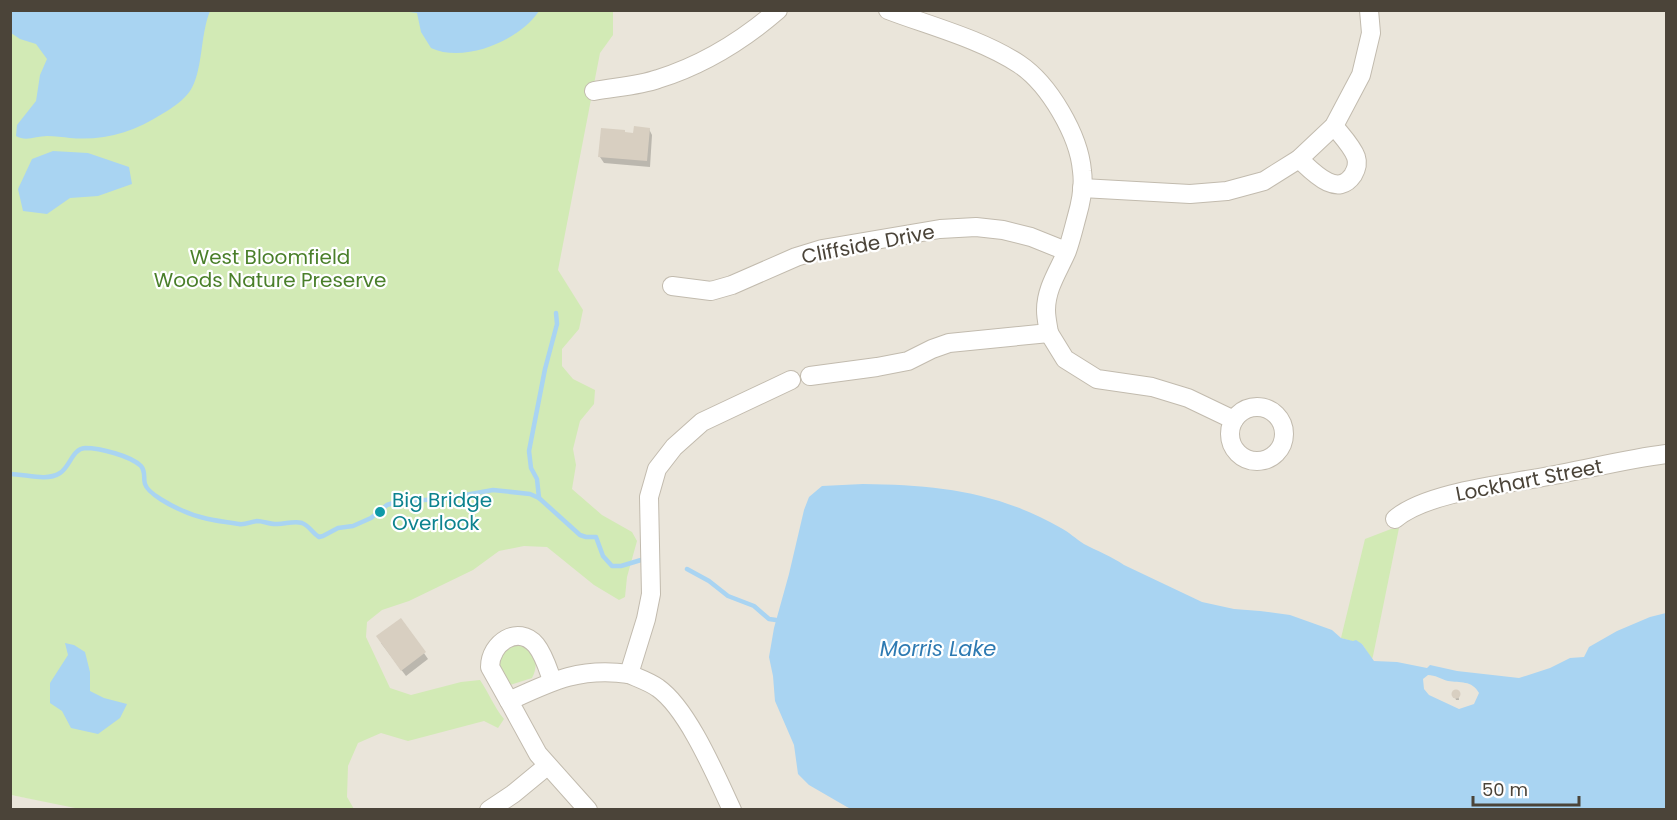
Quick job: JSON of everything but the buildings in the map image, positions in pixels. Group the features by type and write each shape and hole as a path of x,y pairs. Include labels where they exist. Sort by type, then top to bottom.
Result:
{"street":[{"path":"594,91 657,79 687,68 724,51 778,10"},
{"path":"888,10 928,17 1020,65 1041,84 1056,103 1071,132 1081,161 1082,188 1077,216 1066,251 1056,270 1046,310 1049,333 1065,359 1097,379 1152,387 1188,398 1233,420"},
{"path":"1082,188 1190,194 1227,191 1264,181 1299,159 1334,126 1361,75 1371,33 1370,10"},
{"path":"1299,159 1326,183 1343,183 1350,179 1357,164 1356,155 1334,126"},
{"name":"Cliffside Drive","path":"672,286 711,291 732,285 796,257 822,249 940,229 976,227 1003,230 1031,237 1066,251"},
{"path":"810,376 877,368 908,361 949,343 1049,333"},
{"path":"629,674 646,619 651,594 649,496 657,469 674,447 702,422 791,380"},
{"name":"Lockhart Street","path":"1395,519 1414,508 1449,495 1666,454"},
{"path":"552,680 536,645 520,636 509,638 493,650 490,667 538,754 588,810"},
{"path":"509,701 552,680 608,671 629,674 658,687 675,703 732,810"},
{"path":"489,810 547,766"}],"shaded area":[{"path":"608,11 1666,11 1666,809 319,810 381,501"},
{"path":"11,795 88,809 11,809"}],"green space":[{"name":"West Bloomfield Woods Nature Preserve","path":"10,11 613,11 613,35 600,53 558,270 583,310 579,329 562,349 562,366 573,379 595,390 594,404 580,421 573,449 576,465 572,489 602,515 632,532 637,541 627,577 625,597 619,600 594,585 547,547 524,546 499,551 473,570 409,601 382,610 367,622 366,637 390,688 411,695 461,682 480,680 504,719 498,728 484,721 408,741 381,733 358,743 348,766 347,797 354,809 85,810 11,795"},
{"path":"1399,528 1372,659 1362,644 1341,638 1365,539"},
{"path":"514,645 530,651 534,656 536,666 532,678 510,685 498,668 502,652"}],"water":[{"path":"10,11 210,11 194,83 190,91 174,106 141,126 118,134 83,139 47,136 27,139 16,136 17,125 36,101 40,75 47,59 36,44 20,39 11,33"},
{"path":"402,11 539,11 530,22 505,40 475,51 460,53 431,48 421,32 417,13"},
{"path":"53,151 88,153 129,167 132,184 98,196 70,198 47,214 23,211 18,189 32,159"},
{"name":"Morris Lake","path":"863,484 916,486 989,498 1037,516 1124,565 1202,602 1234,609 1290,615 1332,630 1341,638 1356,640 1362,644 1374,661 1397,662 1427,668 1430,665 1457,671 1519,678 1550,668 1570,658 1584,657 1589,647 1617,631 1666,613 1666,809 853,810 809,785 798,774 794,745 775,701 769,657 774,628 804,510 809,497 822,486","holes":["1431,675 1473,686 1479,693 1474,704 1459,709 1429,695 1424,689 1423,679"]},
{"path":"65,643 74,645 85,652 90,672 90,691 104,698 127,704 120,718 98,734 71,728 62,711 50,703 50,683 68,655"}],"waterway":[{"path":"539,498 537,479 531,468 529,451 545,369 557,324 556,313"},
{"path":"10,474 54,476 63,470 77,451 85,448 99,449 136,462 143,468 145,484 155,496 188,513 241,524 257,521 273,524 299,522 319,537 338,528 353,526 371,518 393,503 443,499 493,490 530,494 539,498 580,535 596,537 603,556 612,566 621,566 641,560"},
{"path":"687,569 709,581 728,596 754,606 769,619 776,620"}],"place":[{"name":"Big Bridge Overlook","path":"380,512"}]}
